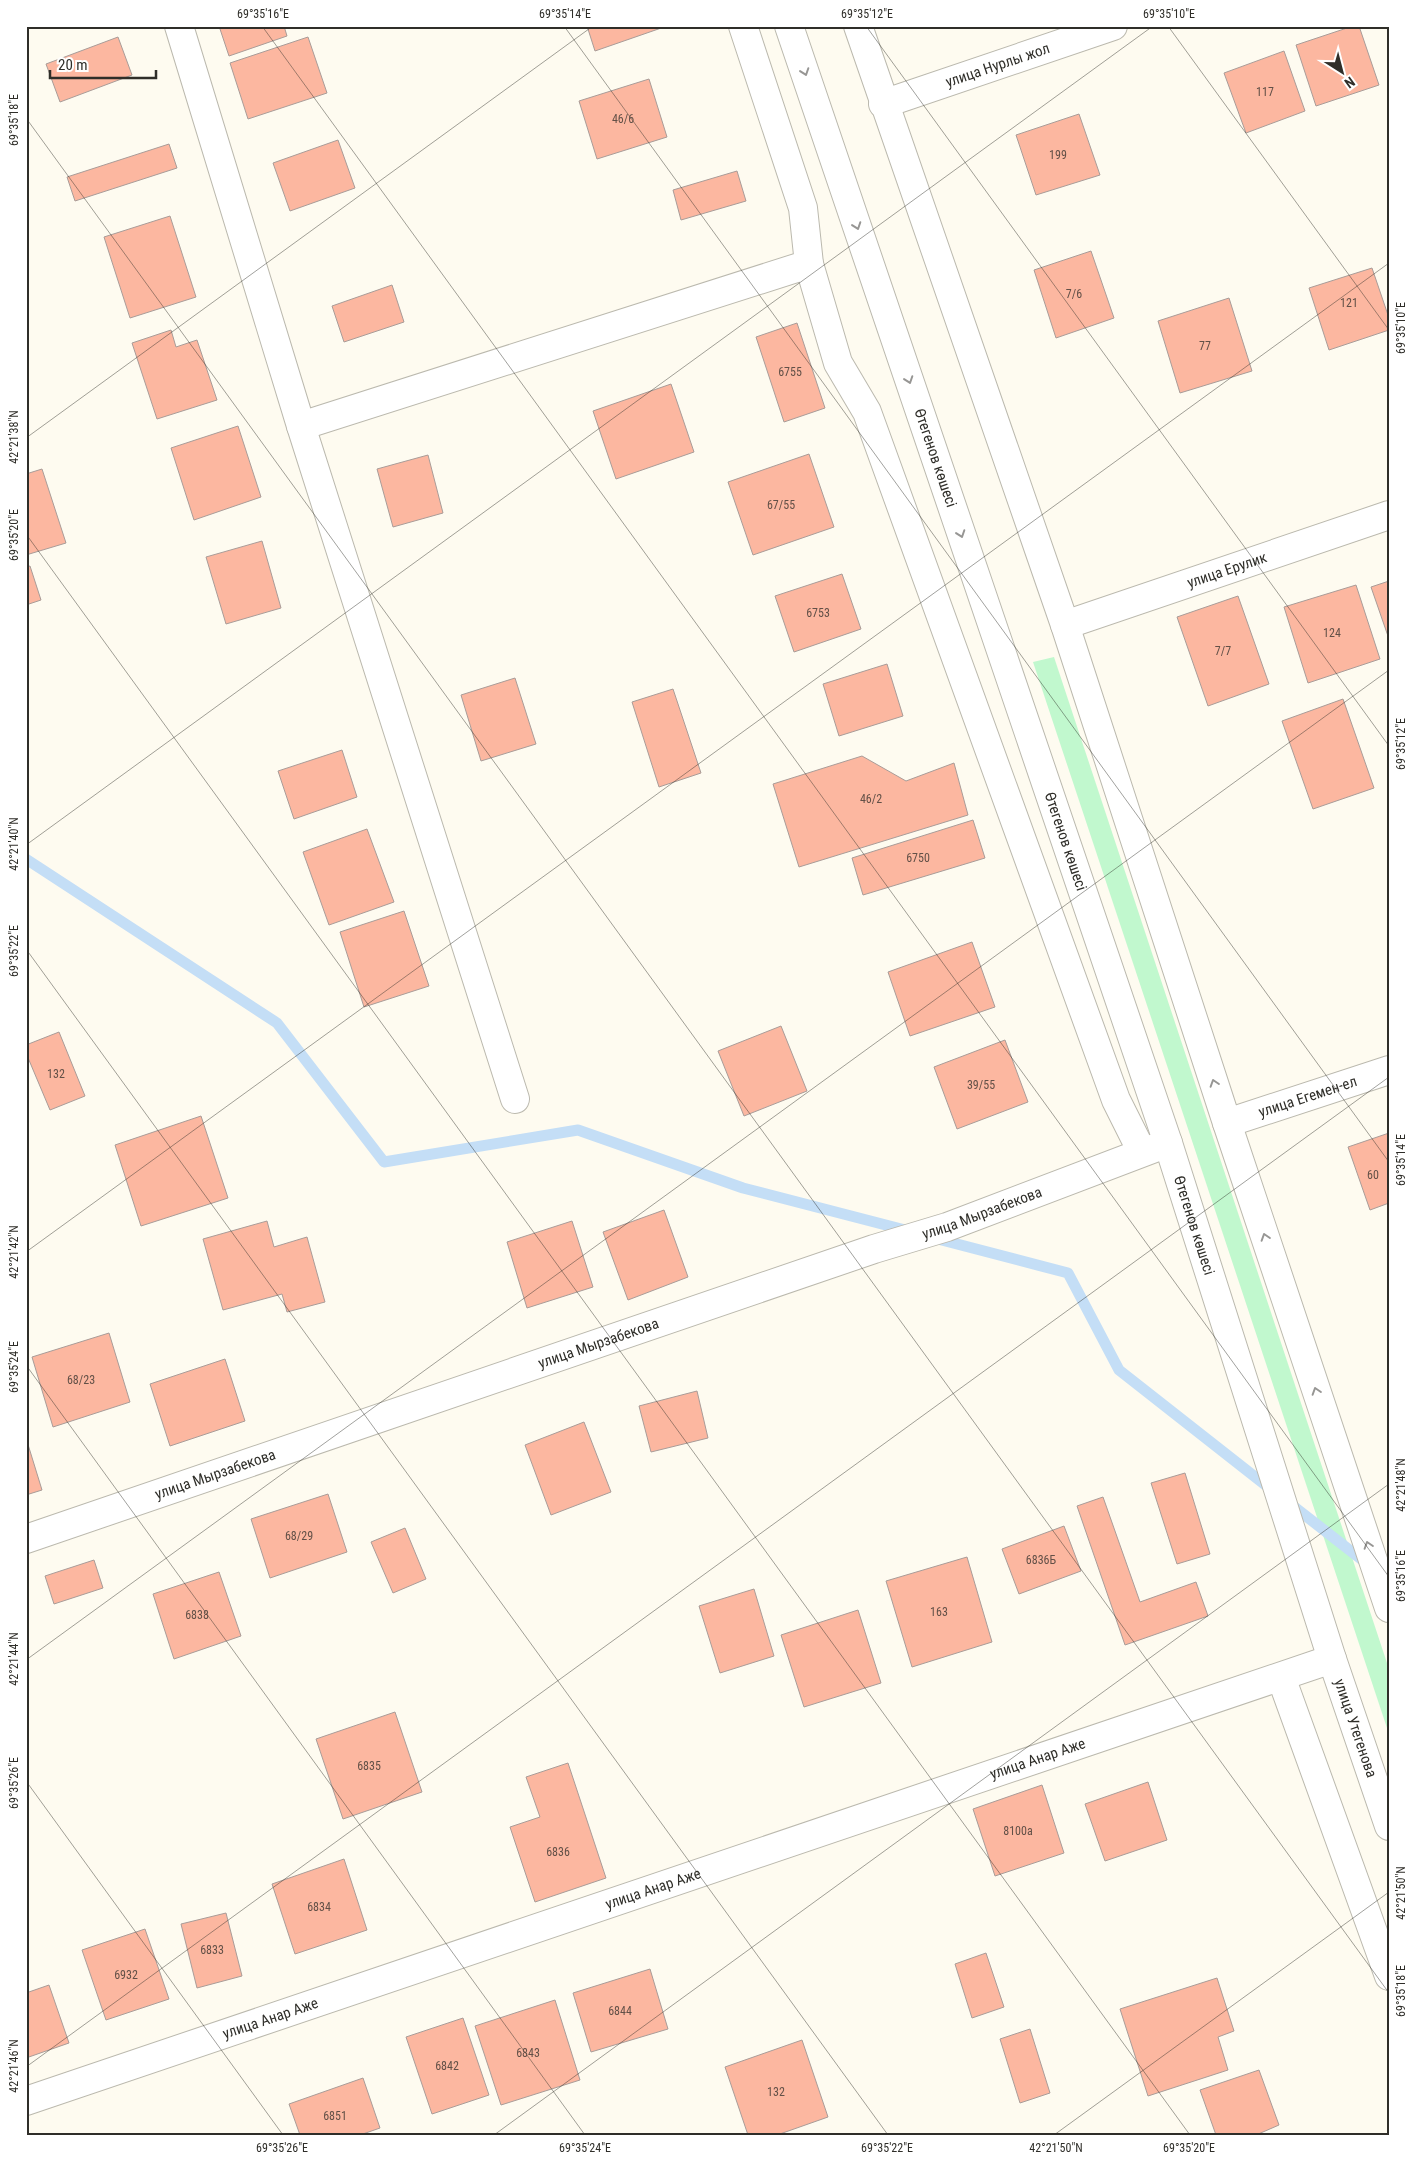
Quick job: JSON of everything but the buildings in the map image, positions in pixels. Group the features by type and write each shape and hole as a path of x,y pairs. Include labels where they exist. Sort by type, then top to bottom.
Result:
{"street":[{"path":"179,26 301,426 515,1099"},
{"path":"743,26 803,208 809,264 838,363 867,412 1116,1100 1142,1152"},
{"name":"Өтегенов көшесі","path":"789,26 1168,1142 1332,1659"},
{"path":"858,26 883,104 1065,626 1227,1123 1389,1608"},
{"name":"улица Нурлы жол","path":"883,104 1113,26"},
{"path":"301,426 809,264"},
{"name":"улица Ерулик","path":"1065,626 1389,515"},
{"name":"улица Егемен-ел","path":"1227,1123 1389,1070"},
{"name":"улица Мырзабекова","path":"26,1539 874,1249 947,1227 1168,1142"},
{"name":"улица Анар Аже","path":"26,2101 1332,1659"},
{"name":"улица Утегенова","path":"1332,1659 1389,1826"},
{"path":"1281,1677 1389,1976"}],"green space":[{"path":"1054,657 1389,1669 1389,1734 1033,662"}],"waterway":[{"path":"26,859 277,1023 384,1162 578,1130 743,1188 909,1231"},
{"path":"934,1238 1068,1273 1119,1370 1273,1491"},
{"path":"1288,1502 1370,1566"}]}
